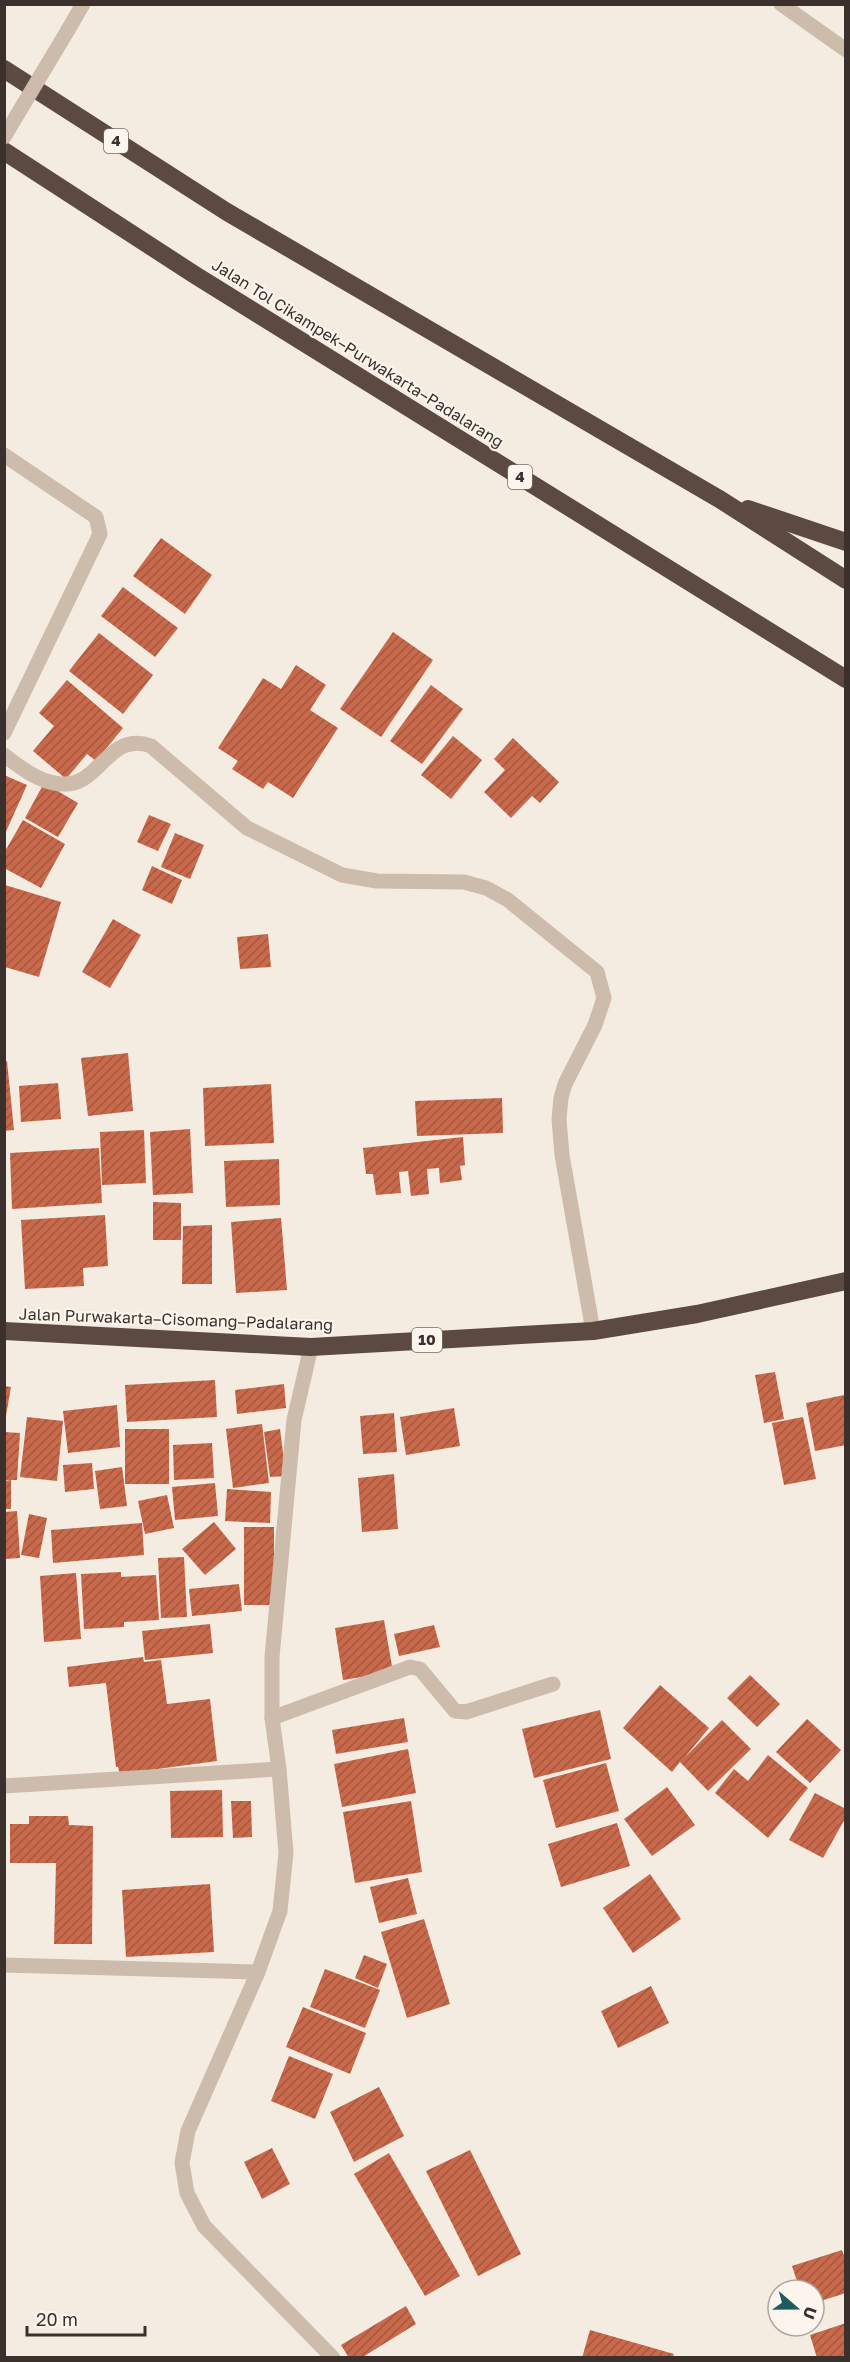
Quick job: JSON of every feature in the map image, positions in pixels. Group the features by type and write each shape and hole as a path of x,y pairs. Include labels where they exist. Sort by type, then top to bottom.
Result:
{"highway":[{"name":"4","path":"4,69 227,213 721,500 846,580"},
{"name":"Jalan Tol Cikampek–Purwakarta–Padalarang","path":"4,151 195,275 846,679"},
{"path":"721,500 846,542"},
{"name":"Jalan Purwakarta–Cisomang–Padalarang","path":"4,1331 311,1347 593,1331 697,1314 846,1281"}],"street":[{"path":"4,137 83,4"},
{"path":"781,4 846,50"},
{"path":"4,455 96,517 100,534 4,734"},
{"path":"4,755 29,774 62,784 83,779 124,744 138,741 151,746 195,785 257,833 342,875 376,881 464,882 486,888 508,900 597,972 604,998 595,1025 565,1084 559,1119 562,1155 593,1331"},
{"path":"311,1347 294,1420 272,1657 272,1718 286,1853 280,1911 258,1972 188,2131 182,2163 187,2193 204,2226 333,2358"},
{"path":"272,1718 410,1667 420,1668 455,1711 466,1712 552,1684"},
{"path":"4,1786 279,1769"},
{"path":"4,1965 258,1972"}],"building":[{"path":"161,538 212,575 185,614 133,576"},
{"path":"123,587 178,628 155,657 101,616"},
{"path":"393,632 433,660 381,737 340,709"},
{"path":"99,633 153,675 123,714 69,671"},
{"path":"296,665 326,685 310,710 338,728 293,798 268,782 263,789 232,769 238,761 218,748 263,678 281,689"},
{"path":"67,680 123,728 96,761 87,754 66,779 33,751 54,726 39,713"},
{"path":"431,685 463,709 422,764 390,741"},
{"path":"453,736 482,760 451,799 421,775"},
{"path":"513,738 559,782 540,803 532,796 511,818 484,792 505,770 494,759"},
{"path":"4,775 27,785 4,836"},
{"path":"44,783 78,803 58,837 25,818"},
{"path":"149,815 171,824 158,851 137,842"},
{"path":"23,820 65,844 41,888 4,868 4,853"},
{"path":"175,833 204,845 190,879 161,867"},
{"path":"152,866 182,880 172,904 142,890"},
{"path":"5,885 61,902 39,977 5,967"},
{"path":"113,919 141,935 110,988 82,972"},
{"path":"268,934 271,967 240,969 237,937"},
{"path":"128,1053 133,1111 88,1116 81,1058"},
{"path":"4,1061 7,1061 14,1130 4,1131"},
{"path":"58,1083 61,1119 21,1122 19,1086"},
{"path":"271,1084 274,1143 205,1146 203,1088"},
{"path":"502,1098 503,1133 417,1136 415,1101"},
{"path":"190,1129 193,1193 153,1195 150,1132"},
{"path":"144,1130 146,1183 102,1185 100,1132"},
{"path":"463,1137 465,1165 460,1166 462,1180 440,1183 439,1168 427,1169 429,1194 411,1196 408,1171 399,1172 401,1193 376,1195 373,1174 366,1174 363,1148"},
{"path":"99,1148 102,1203 12,1209 10,1153"},
{"path":"279,1159 280,1205 226,1207 224,1161"},
{"path":"153,1202 181,1203 181,1240 153,1240"},
{"path":"105,1215 108,1266 83,1268 84,1286 25,1289 21,1220"},
{"path":"281,1218 287,1290 236,1293 231,1222"},
{"path":"212,1225 212,1284 182,1284 183,1226"},
{"path":"775,1372 784,1419 764,1423 755,1375"},
{"path":"215,1380 217,1417 127,1422 125,1385"},
{"path":"284,1384 286,1408 237,1414 235,1390"},
{"path":"4,1386 11,1387 6,1416 4,1416"},
{"path":"844,1395 846,1445 815,1451 806,1403"},
{"path":"117,1405 120,1447 68,1453 63,1411"},
{"path":"454,1408 460,1446 406,1455 400,1417"},
{"path":"394,1413 397,1452 363,1454 360,1416"},
{"path":"27,1417 63,1421 57,1481 20,1477"},
{"path":"803,1417 816,1479 784,1485 772,1423"},
{"path":"262,1424 269,1483 233,1488 226,1429"},
{"path":"125,1429 169,1429 169,1484 125,1484"},
{"path":"280,1429 286,1476 270,1477 264,1432"},
{"path":"4,1432 20,1433 17,1480 4,1480"},
{"path":"212,1443 214,1478 174,1480 173,1445"},
{"path":"92,1463 94,1489 65,1492 63,1465"},
{"path":"122,1467 127,1506 100,1509 95,1471"},
{"path":"394,1474 398,1529 362,1532 358,1478"},
{"path":"11,1480 11,1509 4,1509 4,1481"},
{"path":"215,1483 218,1516 175,1520 172,1487"},
{"path":"227,1489 271,1492 270,1523 225,1521"},
{"path":"167,1495 174,1528 145,1534 138,1501"},
{"path":"17,1511 20,1558 4,1559 4,1512"},
{"path":"29,1514 47,1518 39,1558 21,1555"},
{"path":"214,1522 236,1549 205,1575 182,1549"},
{"path":"142,1523 144,1555 53,1563 51,1530"},
{"path":"244,1527 274,1527 274,1605 244,1605"},
{"path":"184,1557 187,1617 161,1618 158,1558"},
{"path":"121,1572 121,1577 156,1575 159,1620 124,1622 124,1627 84,1629 81,1574"},
{"path":"76,1573 81,1639 44,1642 40,1576"},
{"path":"239,1584 242,1611 192,1616 189,1589"},
{"path":"384,1620 393,1672 343,1680 335,1628"},
{"path":"210,1624 213,1653 145,1660 142,1631"},
{"path":"434,1625 440,1647 399,1656 394,1634"},
{"path":"143,1657 144,1662 161,1660 167,1704 210,1699 217,1761 120,1774 116,1767 106,1683 69,1687 67,1667"},
{"path":"750,1675 780,1704 757,1727 727,1698"},
{"path":"660,1685 709,1728 685,1757 722,1720 751,1749 708,1791 680,1762 672,1772 623,1728"},
{"path":"600,1710 611,1759 534,1778 522,1729"},
{"path":"404,1718 408,1742 336,1754 332,1730"},
{"path":"807,1719 841,1750 810,1783 776,1752"},
{"path":"408,1749 416,1793 342,1807 334,1764"},
{"path":"768,1755 808,1788 768,1838 715,1793 734,1769 748,1781"},
{"path":"606,1763 619,1811 556,1828 543,1780"},
{"path":"667,1787 695,1825 652,1856 624,1819"},
{"path":"222,1790 223,1837 171,1838 170,1791"},
{"path":"815,1793 846,1809 846,1817 823,1858 789,1840"},
{"path":"231,1801 251,1801 252,1837 233,1838"},
{"path":"411,1801 422,1872 355,1883 343,1812"},
{"path":"29,1816 68,1816 69,1825 93,1826 92,1944 54,1944 56,1863 10,1863 10,1824 29,1824"},
{"path":"617,1823 630,1866 561,1887 548,1844"},
{"path":"650,1874 681,1919 633,1953 603,1908"},
{"path":"408,1878 417,1914 379,1923 370,1887"},
{"path":"210,1884 214,1952 126,1957 122,1890"},
{"path":"424,1919 450,2004 407,2018 381,1932"},
{"path":"364,1955 387,1964 378,1988 355,1978"},
{"path":"325,1969 380,1990 365,2028 310,2007"},
{"path":"651,1986 669,2023 618,2048 601,2011"},
{"path":"303,2007 366,2033 350,2074 286,2047"},
{"path":"289,2056 333,2074 315,2119 271,2101"},
{"path":"379,2087 404,2136 354,2162 330,2112"},
{"path":"272,2148 290,2184 262,2199 244,2162"},
{"path":"470,2150 521,2254 478,2276 426,2171"},
{"path":"389,2153 460,2276 425,2296 354,2174"},
{"path":"842,2250 846,2261 846,2293 826,2299 826,2278 796,2278 792,2266"},
{"path":"406,2306 416,2324 361,2358 349,2358 341,2345"},
{"path":"846,2323 846,2358 817,2358 811,2338 826,2338 826,2330"},
{"path":"590,2330 674,2354 672,2358 582,2358"}]}
